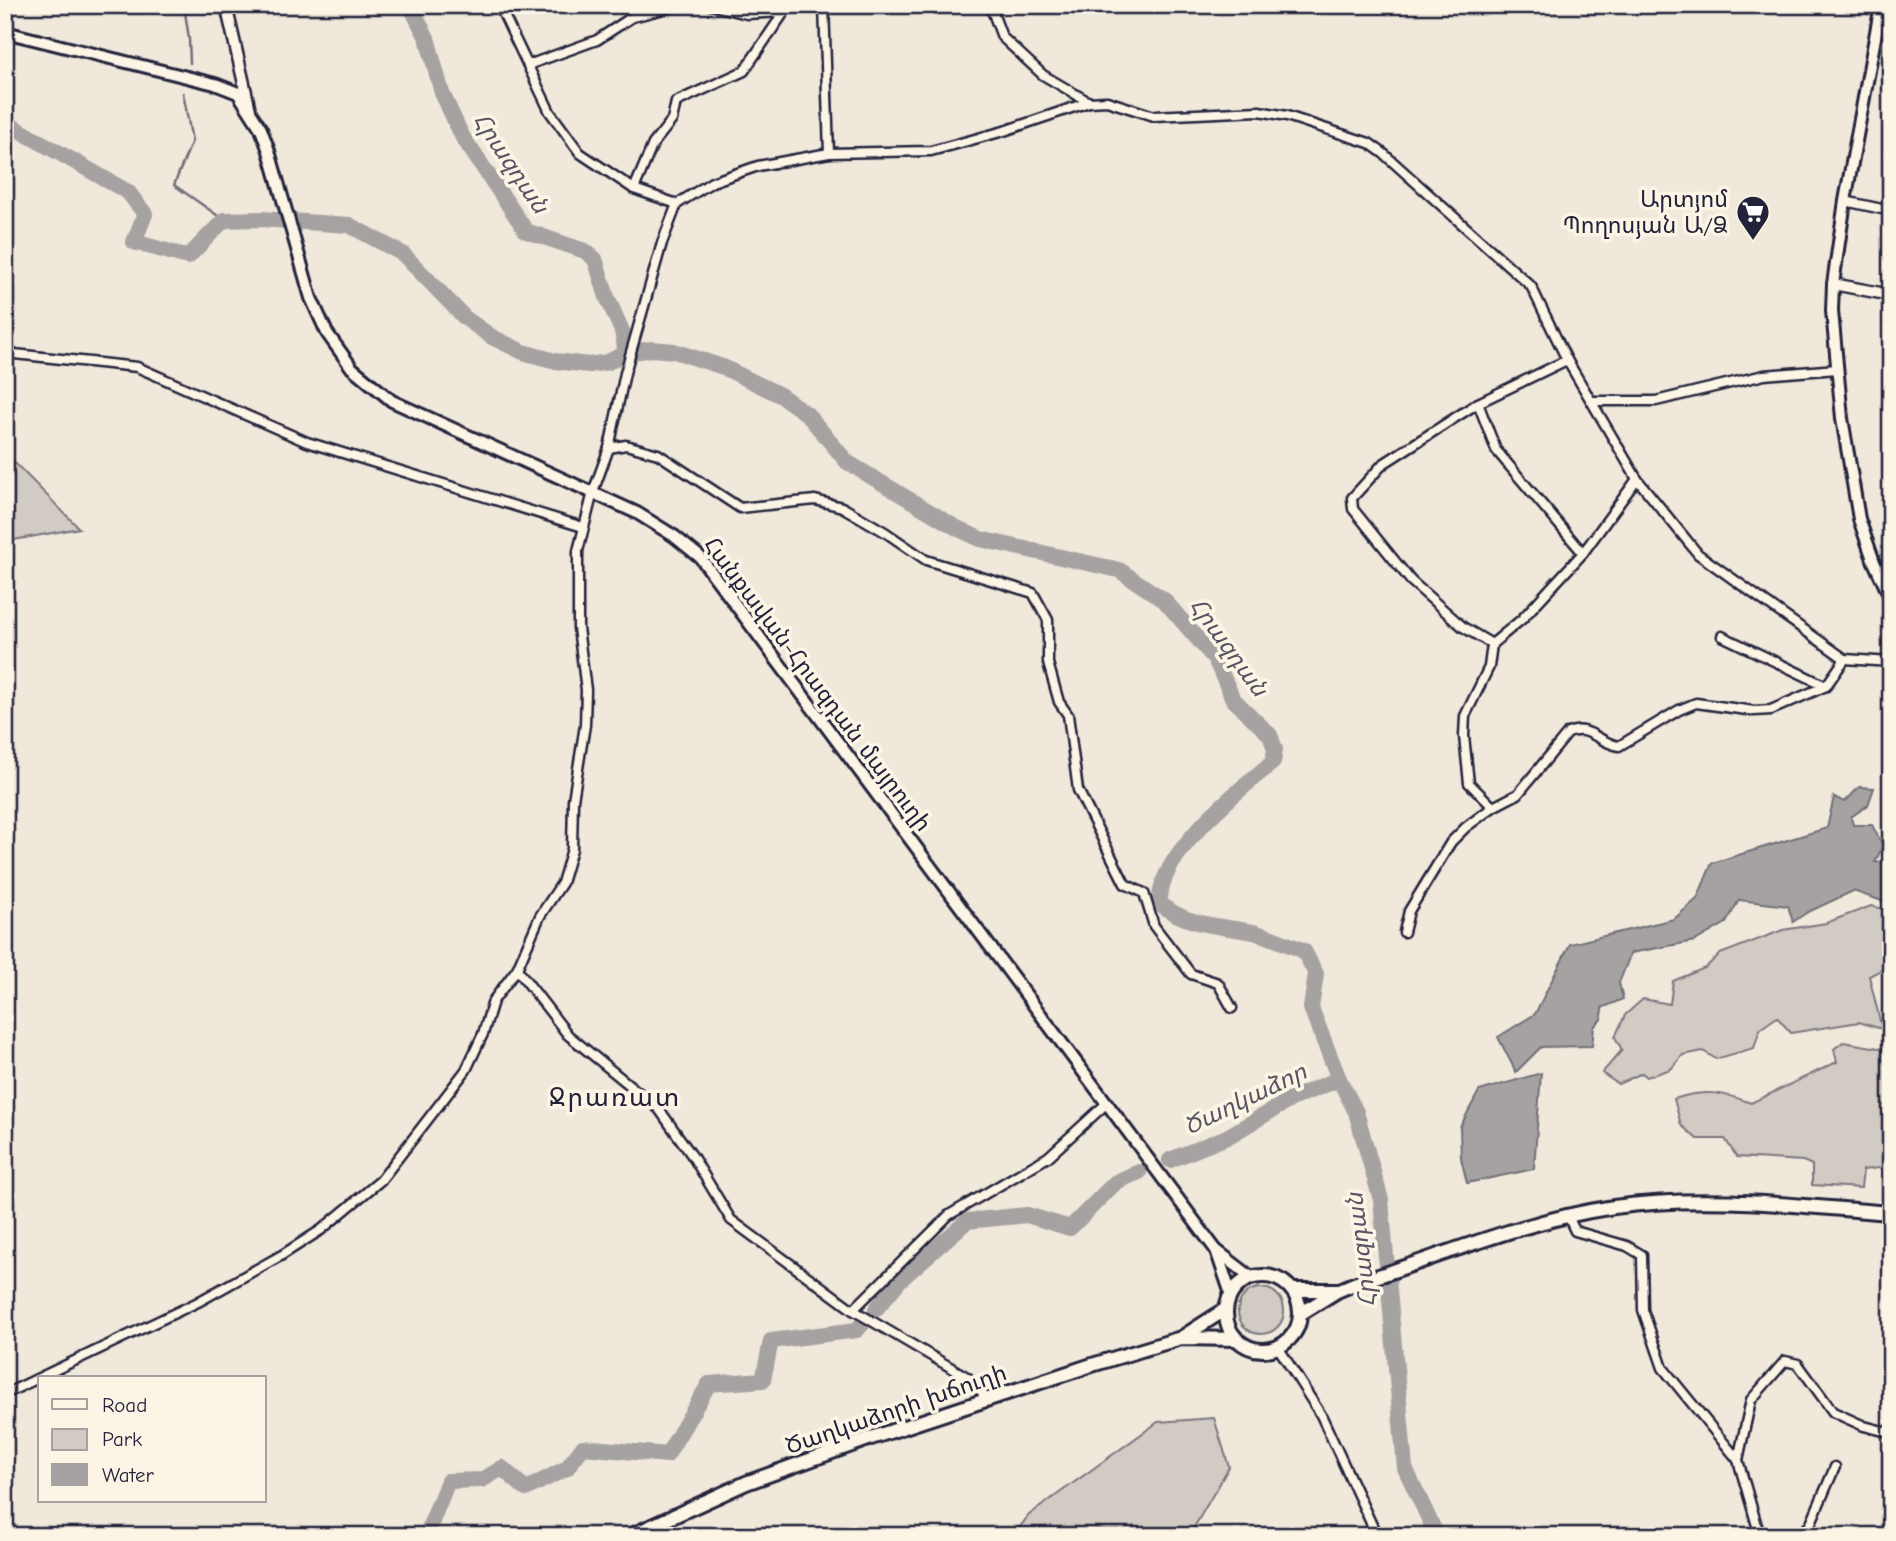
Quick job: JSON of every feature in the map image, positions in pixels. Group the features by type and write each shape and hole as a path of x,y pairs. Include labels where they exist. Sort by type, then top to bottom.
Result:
{"main road":[{"path":"1881,5 1845,201 1833,284 1842,418 1859,519 1891,599"},
{"name":"Հանքավան-Հրազդան մայրուղի","path":"5,32 215,84 238,93 261,129 312,298 327,333 352,368 392,401 637,513 674,536 699,557 1216,1250 1251,1277"},
{"path":"1300,1314 1338,1290 1354,1284 1504,1234 1568,1216 1615,1207 1740,1201 1891,1213"},
{"name":"Հանքավան-Հրազդան մայրուղի","path":"1216,1250 1231,1294"},
{"path":"1270,1276 1282,1281 1292,1290 1297,1297 1300,1314 1291,1337 1278,1347 1256,1349 1236,1339 1226,1320 1226,1309 1231,1294 1243,1281 1251,1277 1270,1276"},
{"path":"1292,1290 1338,1290"},
{"name":"Ծաղկաձորի խճուղի","path":"630,1536 746,1483 868,1439 1181,1338 1226,1309"},
{"name":"Ծաղկաձորի խճուղի","path":"1181,1338 1236,1339"}],"street":[{"path":"226,5 251,112"},
{"path":"499,5 550,112 580,153 634,189 677,204"},
{"path":"528,65 597,40 632,17 680,5"},
{"path":"711,5 747,14 786,9"},
{"path":"824,5 829,153"},
{"path":"990,5 1002,37 1044,75 1089,102"},
{"path":"634,189 653,144 672,120 677,102 744,71 786,9"},
{"path":"43,1376 198,1302 321,1230 381,1180 466,1070 483,1034 494,1001 517,969 540,916 562,883 572,849 573,800 585,724 586,690 578,628 577,594 578,551 583,527 609,448 625,373 662,243 677,204 712,182 758,166 829,153 931,151 1004,131 1089,102 1107,101 1154,116 1259,111 1287,116 1369,143 1531,286 1567,360 1637,479 1698,554 1845,659 1891,662"},
{"path":"1845,201 1891,211"},
{"path":"1833,284 1891,295"},
{"path":"5,353 137,367 307,442 583,527"},
{"path":"1492,644 1463,627 1411,581 1353,509 1352,498 1383,464 1478,403 1567,360"},
{"path":"1592,401 1656,401 1764,375 1837,369"},
{"path":"1478,403 1496,450 1583,553"},
{"path":"609,448 626,445 658,454 740,509 815,500 842,507 926,560 1033,593 1048,620 1048,663 1059,702 1068,715 1078,790 1125,884 1144,893 1154,926 1191,974 1218,983 1232,1008"},
{"path":"1493,807 1469,783 1464,736 1465,716 1489,667 1492,644 1521,619 1583,553 1637,479"},
{"path":"1722,636 1826,686"},
{"path":"1404,932 1409,911 1451,842 1493,807 1518,794 1568,733 1578,729 1585,730 1608,745 1619,746 1679,710 1696,703 1754,711 1771,710 1826,686 1845,659"},
{"path":"517,969 568,1035 659,1110 693,1157 731,1220 853,1310 967,1377 979,1388 987,1401"},
{"path":"853,1310 949,1215 1048,1157 1107,1103"},
{"path":"1568,1216 1575,1231 1627,1246 1642,1255 1643,1310 1664,1368 1738,1460 1760,1536"},
{"path":"1278,1347 1321,1415 1377,1536"},
{"path":"1738,1460 1751,1400 1785,1361 1798,1364 1833,1412 1864,1426 1891,1433"},
{"path":"5,1394 38,1378"},
{"path":"1799,1536 1810,1525 1835,1467"}],"green space":[{"path":"8,456 79,528 14,540 5,553 5,457"},
{"path":"1871,906 1891,911 1891,965 1869,976 1882,1029 1859,1022 1791,1033 1777,1017 1760,1029 1754,1048 1716,1059 1703,1051 1683,1055 1671,1069 1647,1077 1642,1073 1618,1084 1602,1073 1622,1050 1615,1037 1625,1015 1643,999 1670,1004 1673,981 1705,968 1720,954 1783,930 1826,923"},
{"path":"1843,1042 1891,1050 1891,1184 1887,1167 1863,1170 1861,1188 1812,1185 1812,1165 1803,1161 1737,1157 1725,1139 1697,1139 1681,1125 1674,1099 1713,1093 1751,1103 1837,1062 1834,1049"},
{"path":"1261,1288 1277,1295 1284,1311 1277,1327 1261,1334 1245,1327 1238,1311 1245,1295"},
{"path":"1214,1418 1229,1467 1189,1536 1013,1536 1029,1515 1158,1422"}],"water":[{"path":"1859,787 1874,788 1868,805 1851,817 1853,825 1872,825 1883,846 1875,862 1891,863 1891,904 1853,891 1793,922 1788,906 1739,900 1726,923 1695,941 1631,953 1619,983 1623,999 1602,1008 1602,1018 1594,1027 1592,1046 1541,1047 1516,1072 1498,1037 1535,1014 1570,944 1674,919 1697,899 1712,863 1827,828 1834,797 1845,802"},
{"path":"1541,1073 1534,1169 1467,1183 1461,1158 1460,1127 1479,1091"}],"waterway":[{"path":"184,5 190,63"},
{"name":"Հրազդան","path":"410,5 427,38 442,93 462,136 526,231 585,251 595,259 607,297 622,331 626,353"},
{"path":"183,93 192,141 174,185 224,220"},
{"name":"Հրազդան","path":"5,122 128,192 145,214 134,242 188,257 224,220 261,219 349,225 403,254 465,318 492,337 523,352 555,361 589,365 608,362 626,353 652,349 674,351 723,367 780,395 807,414 847,462 955,527 980,539 1119,570 1164,600 1215,659 1233,699 1270,735 1275,749 1273,762 1221,806 1185,845 1171,865 1162,885 1160,904 1193,921 1259,934 1304,951 1316,974 1311,1008 1339,1079 1356,1112 1381,1200 1405,1468 1437,1536"},
{"name":"Ծաղկաձոր","path":"1170,1160 1227,1137 1293,1098 1339,1079"},
{"name":"Ծաղկաձոր","path":"876,1309 901,1279 967,1221 1027,1215 1070,1228 1116,1182 1139,1172"},
{"name":"Ծաղկաձոր","path":"426,1536 448,1481 482,1480 502,1468 526,1489 567,1468 583,1447 667,1455 709,1384 763,1380 771,1341 857,1330 863,1323"}],"place":[{"name":"Արտյոմ Պողոսյան Ա/Ձ","path":"1753,242"}],"district":[{"name":"Ջրառատ","path":"615,1097"}]}
